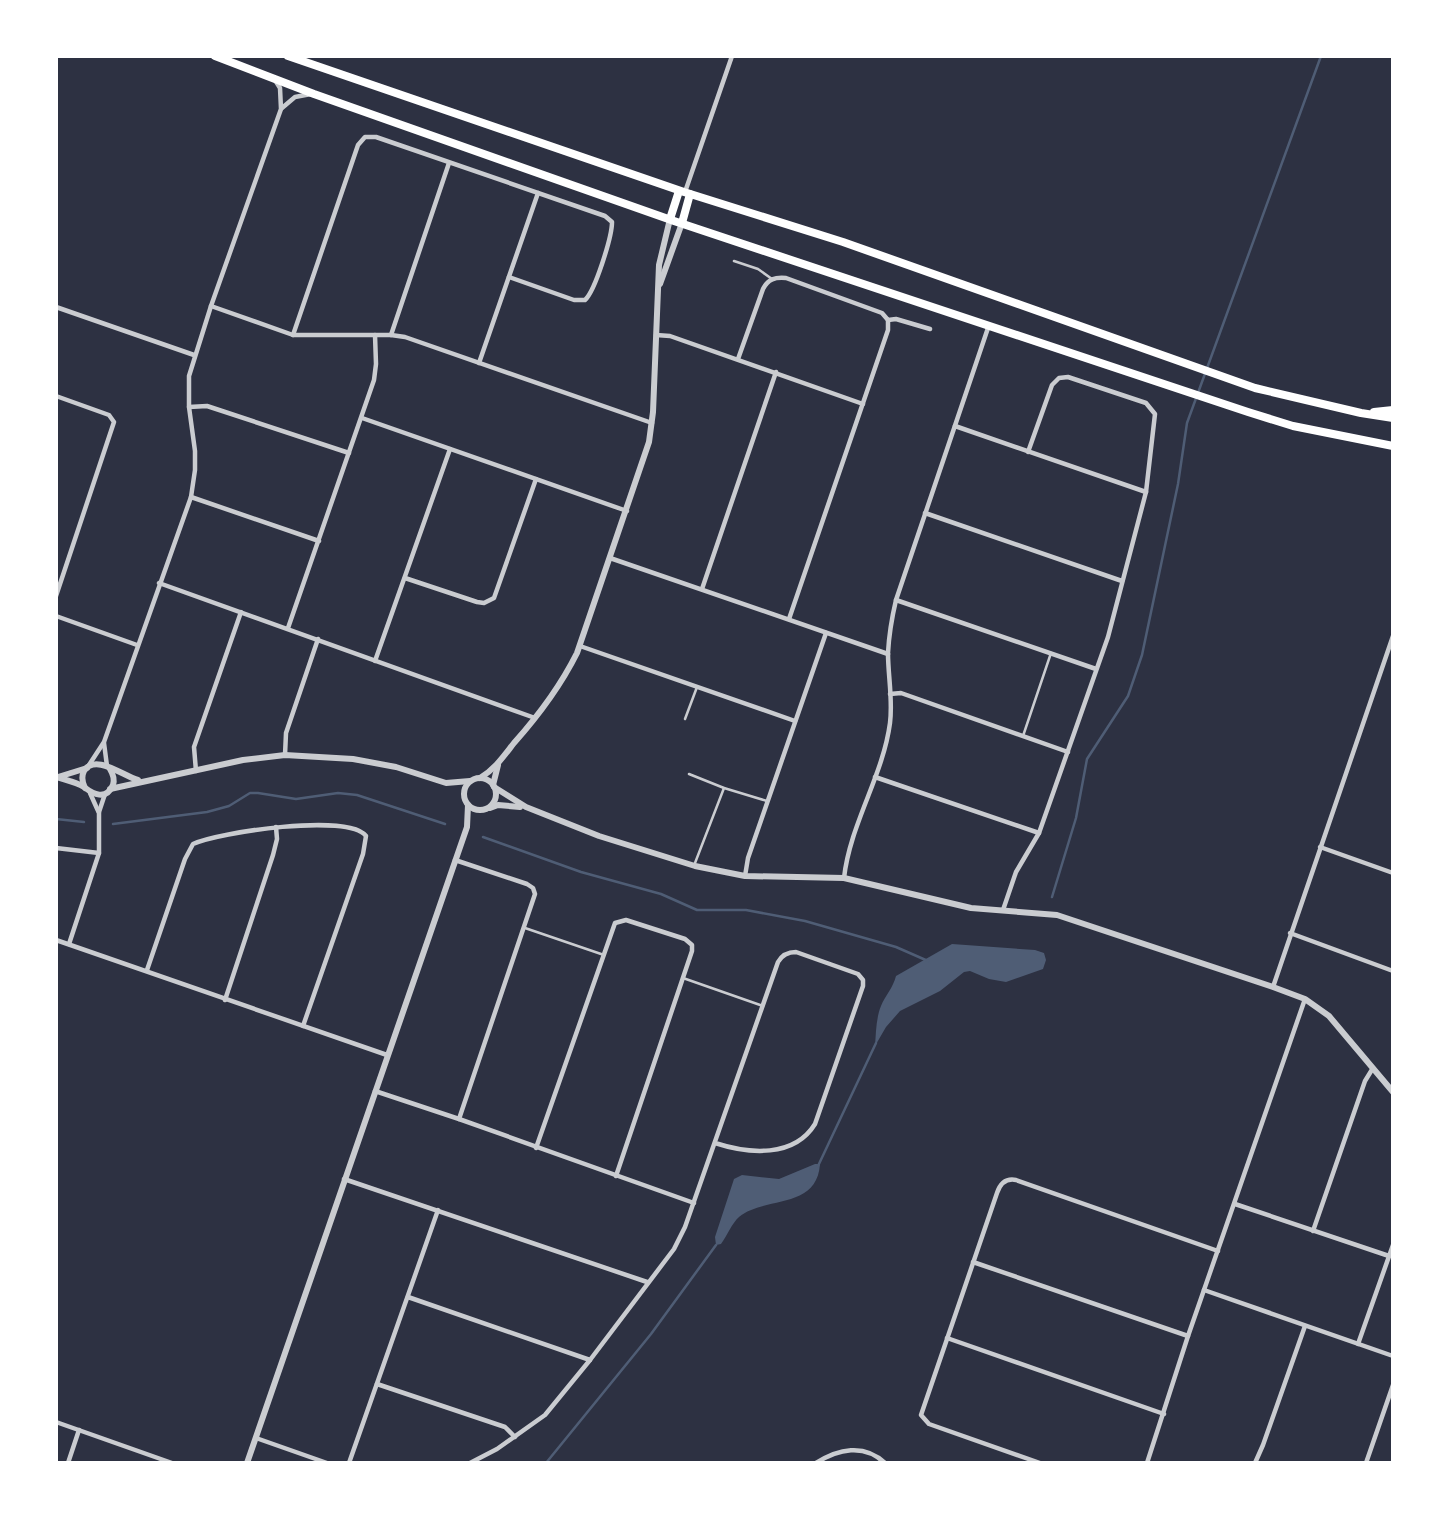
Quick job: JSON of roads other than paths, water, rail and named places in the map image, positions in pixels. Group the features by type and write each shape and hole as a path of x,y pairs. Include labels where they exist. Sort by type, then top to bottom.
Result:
{"highway":[{"path":"215,56 314,94 670,219 1248,412 1293,426 1393,446"},
{"path":"288,56 685,192 843,242 1255,387 1361,413 1393,418"},
{"path":"670,219 685,192"},
{"path":"682,223 685,192"},
{"path":"1361,413 1393,410"}],"street":[{"path":"685,192 732,56"},
{"path":"99,813 82,776 104,742 191,497 195,451 189,407 189,376 281,109 280,88 275,80 267,75"},
{"path":"281,109 295,97 314,94"},
{"path":"293,335 358,145 365,137 376,137 605,216 612,222 611,233 592,289 585,300 579,301 509,277"},
{"path":"391,335 449,163"},
{"path":"479,363 538,193"},
{"path":"141,781 100,763 56,777 98,795 141,781 243,760 285,755 353,759 396,767 446,783 480,778 499,763 563,681 580,646 645,457 652,424 660,257 670,219"},
{"path":"658,289 682,223"},
{"path":"738,359 763,289 772,279 786,278 882,313 888,320 888,330 789,619"},
{"path":"211,306 293,335 405,337 652,424"},
{"path":"56,307 194,356"},
{"path":"888,320 896,319 930,329"},
{"path":"844,878 846,862 891,721 888,654 890,625 896,600 989,325"},
{"path":"288,628 374,380 375,335"},
{"path":"656,335 670,336 863,404"},
{"path":"702,589 776,372"},
{"path":"1003,910 1011,883 1039,833 1096,669 1146,492 1155,419 1153,409 1146,403 1068,377 1059,378 1052,385 1028,452"},
{"path":"56,396 100,411 113,419 114,427 58,582 56,596"},
{"path":"189,407 207,405 349,453"},
{"path":"362,418 627,511"},
{"path":"955,426 1146,492"},
{"path":"375,660 450,449"},
{"path":"405,578 477,602 484,603 494,598 536,479"},
{"path":"191,497 319,541"},
{"path":"925,513 1122,581"},
{"path":"610,558 888,654"},
{"path":"159,583 536,719"},
{"path":"896,600 1096,669"},
{"path":"196,771 194,747 241,612"},
{"path":"56,616 137,645"},
{"path":"745,876 748,858 767,801 827,633"},
{"path":"1273,987 1393,636"},
{"path":"285,755 286,733 318,639"},
{"path":"580,646 795,721"},
{"path":"890,694 901,693 1068,752"},
{"path":"69,944 99,853 99,813 114,780 104,742"},
{"path":"467,827 495,799 494,786 499,763"},
{"path":"875,777 1039,833"},
{"path":"480,778 486,779 526,807 598,836 695,866 745,876 844,878 971,908 1040,912 1071,919 1273,987 1306,999 1329,1016 1393,1092"},
{"path":"247,1463 467,827 464,791 470,781"},
{"path":"446,783 476,810 498,805 526,807"},
{"path":"225,1000 275,848 276,827"},
{"path":"147,970 192,844 276,827 342,827 362,832 366,836 363,854 303,1026"},
{"path":"1320,847 1393,873"},
{"path":"56,848 99,853"},
{"path":"455,860 533,888 534,900 459,1119"},
{"path":"536,1148 615,923 626,920 690,942 692,951 617,1176"},
{"path":"1290,933 1393,971"},
{"path":"56,940 387,1055"},
{"path":"470,1463 515,1437 545,1415 590,1360 680,1238 779,962 787,953 796,952 855,972 863,980 863,986 815,1124 806,1137 790,1147 766,1150 715,1143"},
{"path":"1147,1463 1188,1336 1306,999"},
{"path":"1313,1231 1365,1081 1373,1068"},
{"path":"375,1091 694,1203"},
{"path":"344,1179 647,1282"},
{"path":"1041,1463 929,1424 923,1419 922,1410 999,1187 1011,1179 1219,1251"},
{"path":"1235,1204 1389,1256"},
{"path":"349,1463 438,1210"},
{"path":"1357,1343 1393,1245"},
{"path":"973,1262 1188,1336"},
{"path":"1204,1290 1393,1356"},
{"path":"408,1297 590,1360"},
{"path":"1255,1463 1264,1445 1305,1326"},
{"path":"947,1338 1164,1414"},
{"path":"377,1384 505,1427 515,1437"},
{"path":"1366,1463 1393,1385"},
{"path":"56,1422 173,1463"},
{"path":"68,1463 79,1430"},
{"path":"256,1438 327,1463"},
{"path":"816,1463 834,1452 844,1450 862,1452 885,1463"}],"lane":[{"path":"734,261 758,269 772,279"},
{"path":"1023,736 1051,653"},
{"path":"685,719 697,687"},
{"path":"689,774 767,801"},
{"path":"695,866 724,788"},
{"path":"525,928 604,955"},
{"path":"683,978 763,1006"}],"water":[{"path":"952,944 1035,950 1044,953 1046,960 1043,969 1006,982 970,971 964,972 940,991 900,1011 875,1046 879,1011 896,976"},
{"path":"820,1164 817,1179 810,1189 788,1200 762,1206 739,1217 721,1244 716,1245 715,1237 734,1179 742,1175 779,1179"}],"waterway":[{"path":"1052,897 1076,818 1087,759 1128,696 1142,655 1178,484 1187,423 1321,56"},
{"path":"113,824 207,812 229,806 250,793 296,799 338,793 357,795 445,824"},
{"path":"56,819 84,822"},
{"path":"483,837 581,872 661,894 697,910 746,910 805,921 896,947 928,961"},
{"path":"818,1166 876,1043"},
{"path":"546,1463 651,1334 716,1245"}]}
